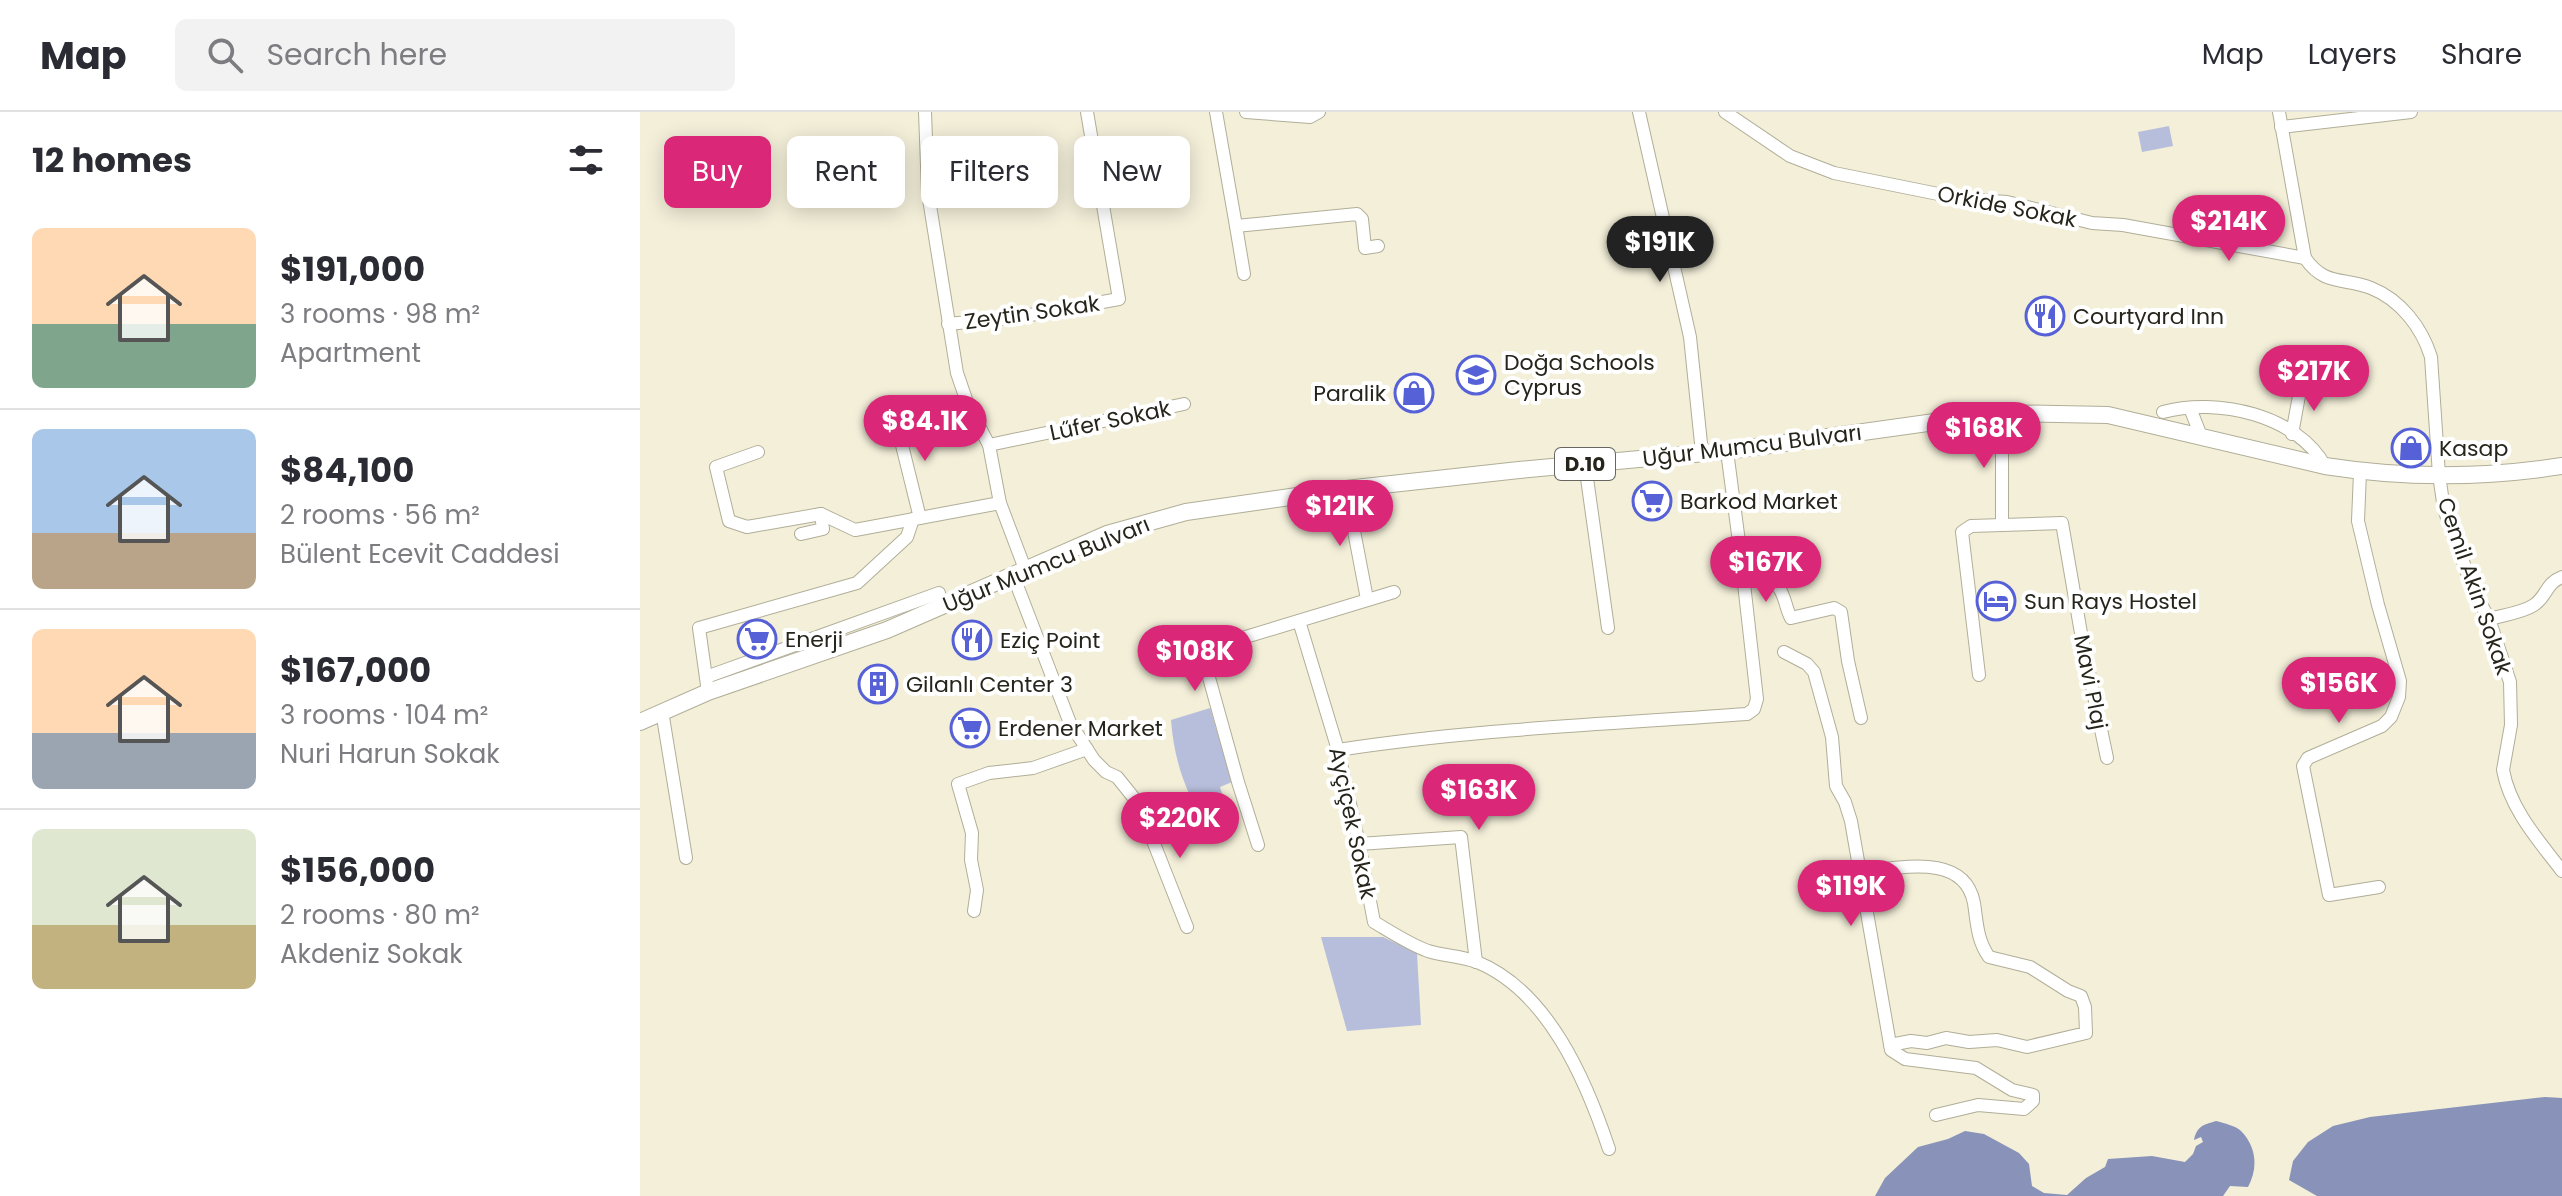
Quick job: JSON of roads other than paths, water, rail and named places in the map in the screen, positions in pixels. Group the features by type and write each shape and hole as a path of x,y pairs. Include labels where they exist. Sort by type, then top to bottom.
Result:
{"main road":[{"name":"Uğur Mumcu Bulvarı","path":"640,722 707,685 887,630 1107,534 1148,520 1346,489 1727,451 1999,413 2108,415 2360,472 2439,475 2562,466"}],"street":[{"path":"925,112 928,193 957,373 968,405 989,445 1000,503 1019,572 1070,723 1106,772 1117,777 1138,803 1187,927"},
{"name":"Zeytin Sokak","path":"948,324 1019,317 1119,299 1087,112"},
{"path":"1216,112 1244,274"},
{"path":"1246,112 1310,117 1319,112"},
{"path":"1639,112 1690,337 1702,453"},
{"name":"Orkide Sokak","path":"1725,112 1790,156 1834,173 1963,199 2007,202 2092,223 2123,225 2305,258"},
{"path":"2279,112 2305,258"},
{"path":"2281,127 2411,112"},
{"path":"1236,226 1357,214 1362,219 1365,248 1378,246"},
{"name":"Cemil Akin Sokak","path":"2305,258 2323,276 2372,288 2417,324 2425,339 2431,357 2444,509 2473,589 2489,619 2510,682 2512,703 2503,770 2505,779 2522,817 2562,871"},
{"path":"2292,434 2301,385"},
{"name":"Lűfer Sokak","path":"989,445 1184,404"},
{"path":"2190,408 2201,436"},
{"path":"2163,412 2190,408 2234,409 2264,417 2317,452 2325,466"},
{"path":"1979,675 1962,536 1965,528 1971,526 2002,524 1999,413"},
{"path":"895,417 917,519 907,537 857,583 699,628 707,685 939,593"},
{"path":"1338,750 1423,737 1747,714 1754,709 1757,699 1727,451"},
{"path":"758,452 716,467 729,521 747,527 821,514 855,530 1000,503"},
{"path":"1585,464 1608,628"},
{"path":"2360,472 2358,521 2400,681 2399,697 2391,717 2382,726 2308,758 2303,766 2329,895 2379,887"},
{"path":"1346,489 1367,599"},
{"path":"801,534 823,529 821,514"},
{"name":"Mavi Plaj","path":"2002,524 2062,523 2087,668 2107,758"},
{"path":"1741,557 1748,572 1780,589 1791,618 1834,608 1841,612 1861,718"},
{"path":"2489,619 2532,607 2542,598 2549,584 2562,577"},
{"path":"1258,845 1203,656 1216,646 1394,592"},
{"name":"Ayçiçek Sokak","path":"1299,621 1338,750 1374,922 1430,951 1476,962 1518,986 1548,1022 1589,1092 1609,1149"},
{"path":"1784,652 1807,664 1814,672 1832,737 1836,786 1851,821 1891,1050 1905,1059 1976,1068 2012,1090 2033,1095 2030,1107 2024,1109 1978,1105 1936,1115"},
{"path":"662,711 686,858"},
{"path":"974,911 977,890 971,860 972,833 958,784 989,773 1033,768 1087,749"},
{"path":"1359,844 1461,837 1476,962"},
{"path":"1859,872 1946,868 1968,886 1973,897 1981,946 1989,957 2030,967 2081,996 2085,1007 2086,1033 2038,1045 2027,1047 1997,1040 1969,1042 1946,1038 1927,1043 1911,1041 1890,1045"}],"place":[{"name":"Courtyard Inn","path":"2045,316"},
{"name":"Doğa Schools Cyprus","path":"1476,375"},
{"name":"Paralik","path":"1414,393"},
{"name":"Kasap","path":"2411,448"},
{"name":"Barkod Market","path":"1652,501"},
{"name":"Sun Rays Hostel","path":"1996,601"},
{"name":"Enerji","path":"757,639"},
{"name":"Eziç Point","path":"972,640"},
{"name":"Gilanlı Center 3","path":"878,684"},
{"name":"Erdener Market","path":"970,728"}]}
